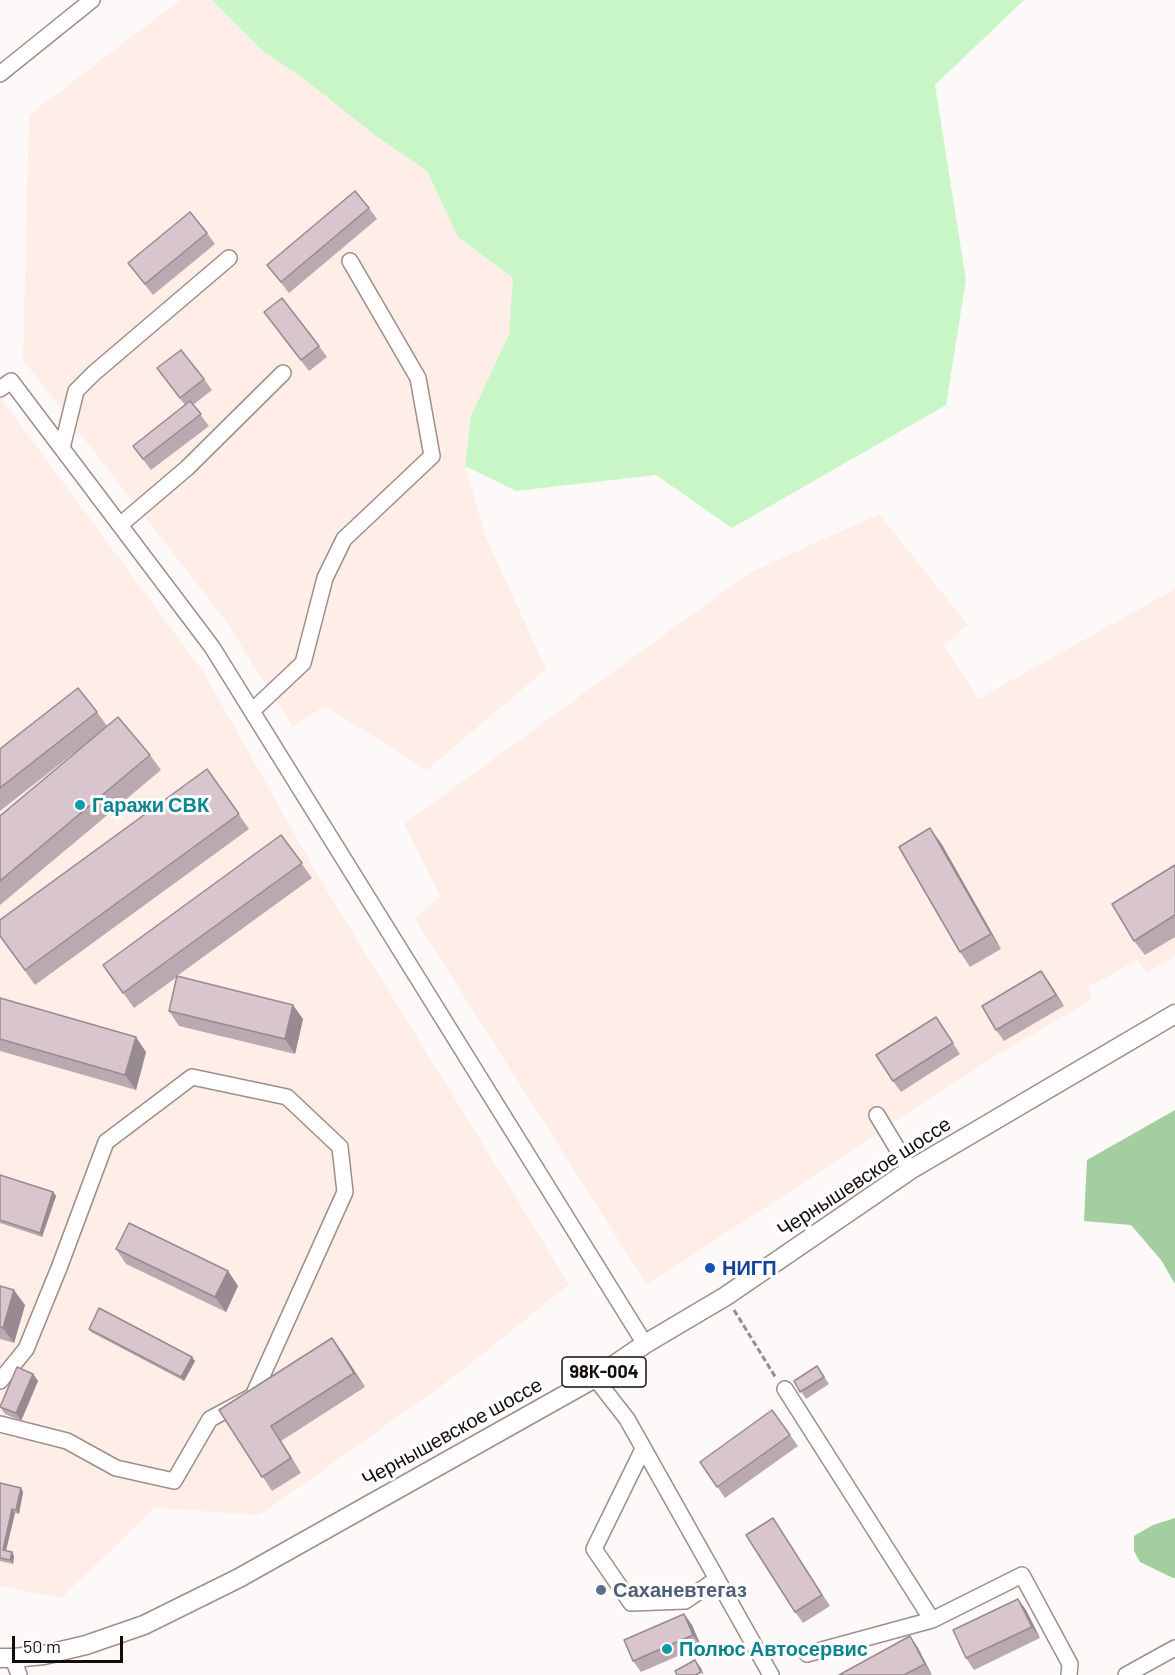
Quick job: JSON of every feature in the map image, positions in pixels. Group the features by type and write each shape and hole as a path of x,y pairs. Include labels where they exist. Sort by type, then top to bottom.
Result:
{"main road":[{"name":"Чернышевское шоссе","path":"10,1664 86,1645 144,1625 239,1578 595,1378 645,1344 726,1296 910,1170 1175,1014"}],"street":[{"path":"0,74 92,0"},
{"path":"62,448 76,391 93,373 229,258"},
{"path":"252,711 303,663 325,578 344,539 432,456 418,378 350,261"},
{"path":"120,525 188,468 283,373"},
{"path":"0,388 11,381 212,647 645,1344"},
{"path":"0,1382 26,1349 106,1142 192,1077 287,1097 340,1147 345,1192 253,1396 210,1419 174,1481 116,1468 67,1441 0,1424"},
{"path":"877,1115 910,1170"},
{"path":"595,1378 627,1419 771,1675"},
{"path":"785,1389 932,1620"},
{"path":"643,1449 594,1549 631,1603 685,1601 717,1579"},
{"path":"807,1654 932,1620 1022,1575 1070,1664 1070,1675"},
{"path":"1126,1675 1175,1648"}],"path":[{"path":"726,1296 771,1373"}],"shaded area":[{"path":"180,0 212,0 265,53 299,75 376,136 427,171 458,237 514,278 509,334 471,416 465,466 487,540 546,669 427,770 325,706 293,727 225,620 23,360 29,115"},
{"path":"0,397 204,673 321,881 569,1284 458,1374 260,1515 155,1508 61,1598 0,1586"},
{"path":"879,514 968,625 944,645 978,699 1175,589 1175,956 1147,973 1137,960 1089,987 1092,1000 997,1055 647,1285 415,919 440,896 404,824 749,573"}],"green space":[{"path":"212,0 1024,0 935,85 966,280 946,405 732,528 656,475 516,491 465,466 471,416 509,334 513,278 458,237 427,171 376,136 299,75 265,53"},
{"path":"1175,1110 1175,1284 1161,1260 1131,1225 1084,1221 1087,1160"},
{"path":"1175,1518 1175,1578 1173,1578 1140,1562 1134,1551 1134,1536 1153,1525"}],"building":[{"path":"355,191 369,208 281,282 267,265"},
{"path":"190,212 207,233 145,284 128,263"},
{"path":"282,298 319,346 301,360 264,312"},
{"path":"181,350 204,379 180,398 157,368"},
{"path":"190,401 201,414 143,459 133,446"},
{"path":"78,688 97,712 0,788 0,749"},
{"name":"Гаражи СВК","path":"118,717 150,755 0,881 0,816"},
{"path":"207,769 239,814 25,970 0,936 0,920"},
{"path":"930,828 991,934 960,952 899,847"},
{"path":"281,835 302,863 123,993 103,965"},
{"path":"1175,865 1175,915 1134,941 1112,904"},
{"path":"1041,971 1056,995 996,1030 982,1006"},
{"path":"177,976 293,1005 285,1039 169,1011"},
{"path":"0,998 136,1037 125,1075 0,1039"},
{"path":"936,1017 953,1043 893,1081 876,1055"},
{"path":"0,1175 53,1192 40,1233 0,1220"},
{"path":"129,1223 228,1271 215,1297 116,1249"},
{"path":"0,1286 14,1290 3,1328 0,1327"},
{"path":"99,1308 192,1357 181,1377 89,1329"},
{"path":"332,1338 354,1373 271,1426 291,1458 262,1477 219,1410"},
{"path":"817,1366 824,1377 800,1392 794,1381"},
{"path":"17,1367 33,1374 16,1413 0,1407"},
{"path":"772,1410 790,1435 717,1487 700,1462"},
{"path":"0,1483 21,1488 16,1510 12,1509 3,1550 12,1552 10,1560 0,1558"},
{"path":"773,1518 822,1595 795,1612 746,1535"},
{"path":"1018,1599 1032,1627 966,1658 953,1630"},
{"path":"684,1614 693,1635 633,1661 624,1640"},
{"path":"910,1636 925,1664 904,1675 839,1675"},
{"path":"695,1660 701,1672 696,1675 677,1675 675,1671"}],"place":[{"name":"Гаражи СВК","path":"80,805"},
{"name":"НИГП","path":"710,1268"},
{"name":"Саханевтегаз","path":"601,1590"},
{"name":"Полюс Автосервис","path":"667,1649"}]}
